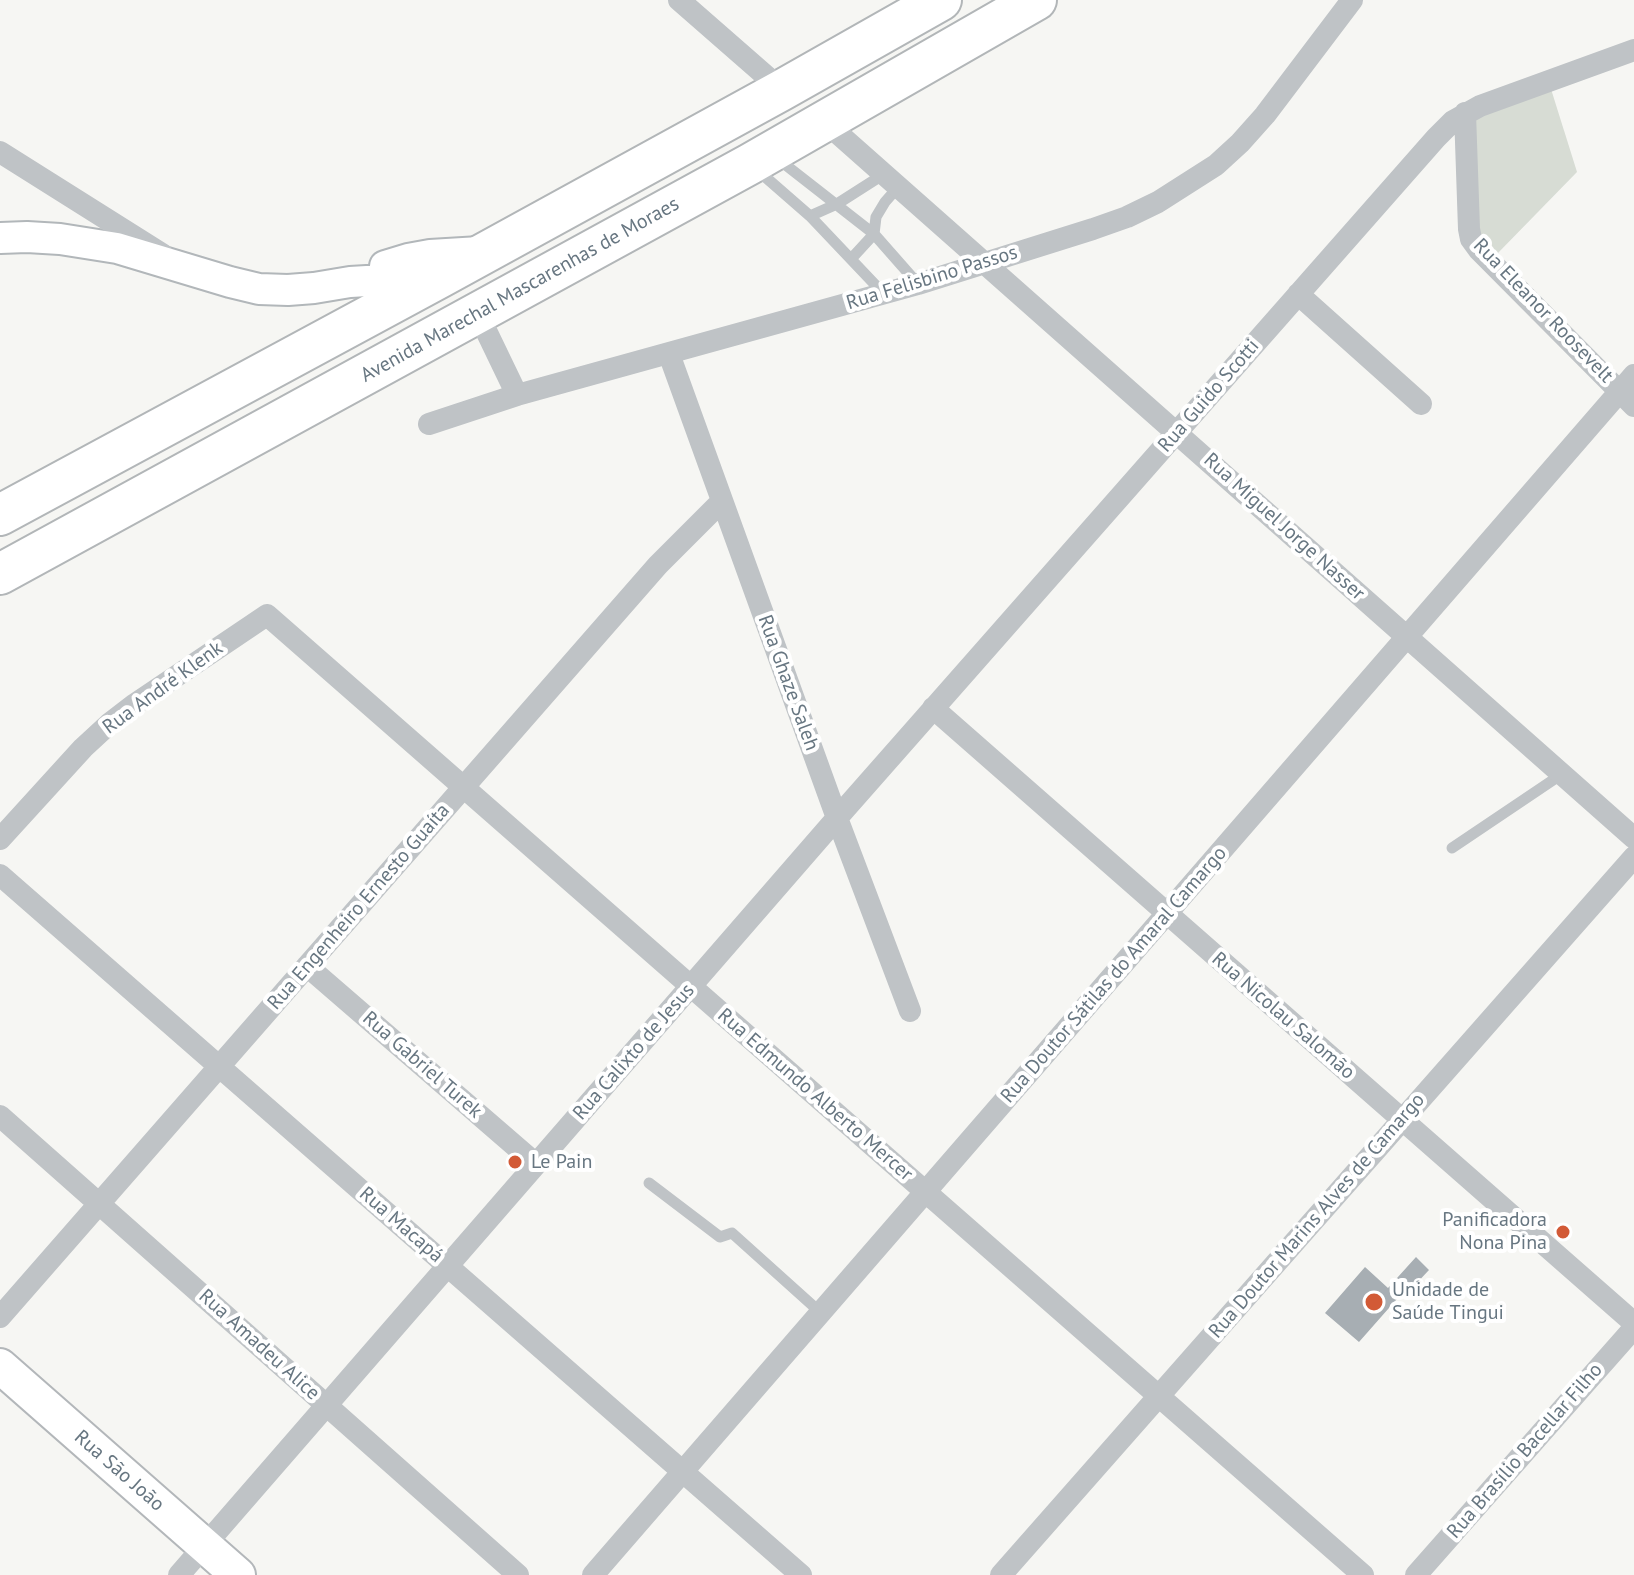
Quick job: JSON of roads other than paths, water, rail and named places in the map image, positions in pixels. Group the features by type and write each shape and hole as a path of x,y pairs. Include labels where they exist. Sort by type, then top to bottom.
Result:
{"highway":[{"name":"Avenida Marechal Mascarenhas de Moraes","path":"0,574 560,269 825,122 1036,0"},
{"path":"925,65 922,30 928,8"},
{"path":"0,515 441,277 928,8"},
{"path":"771,96 825,122"},
{"path":"441,277 560,269"},
{"path":"277,424 267,405 264,385 281,364"}],"main road":[{"path":"0,238 27,237 117,248 259,289 288,290 350,282 441,277"},
{"path":"350,282 408,259 488,251"},
{"name":"Rua São João","path":"0,1366 238,1575"}],"street":[{"path":"679,0 705,8 771,96"},
{"name":"Rua Felisbino Passos","path":"429,424 517,395 918,284 1127,217 1158,202 1216,165 1240,143 1265,115 1352,0"},
{"name":"Rua Guido Scotti","path":"837,818 1453,121 1465,113 1634,50"},
{"name":"Rua Eleanor Roosevelt","path":"1465,113 1471,239 1629,391"},
{"name":"Rua Miguel Jorge Nasser","path":"825,122 1634,838"},
{"path":"0,152 180,265"},
{"path":"1298,294 1421,404"},
{"path":"478,314 517,395"},
{"name":"Rua Ghaze Saleh","path":"669,354 910,1011"},
{"name":"Rua Doutor Sátilas do Amaral Camargo","path":"593,1575 1407,637 1629,391"},
{"name":"Rua Engenheiro Ernesto Guaíta","path":"0,1317 658,565 722,501"},
{"name":"Rua Edmundo Alberto Mercer","path":"267,615 1363,1575"},
{"name":"Rua André Klenk","path":"0,839 109,724 267,615"},
{"name":"Rua Nicolau Salomão","path":"933,708 1634,1325"},
{"name":"Rua Calixto de Jesus","path":"179,1575 837,818"},
{"name":"Rua Doutor Marins Alves de Camargo","path":"1001,1575 1634,857"},
{"name":"Rua Macapá","path":"0,875 801,1575"},
{"name":"Rua Gabriel Turek","path":"307,966 536,1164"},
{"name":"Rua Amadeu Alice","path":"0,1116 518,1575"},
{"name":"Rua Brasílio Bacellar Filho","path":"1416,1575 1634,1325"}],"lane":[{"path":"760,158 837,204 874,234 918,284"},
{"path":"760,158 883,293"},
{"path":"810,216 892,180"},
{"path":"851,259 874,234 876,217 892,180"},
{"path":"1452,848 1562,774"},
{"path":"649,1183 720,1237 732,1233 821,1313"}],"place":[{"name":"Le Pain","path":"515,1162"},
{"name":"Panificadora Nona Pina","path":"1563,1232"},
{"name":"Unidade de Saúde Tingui","path":"1374,1302"}]}
